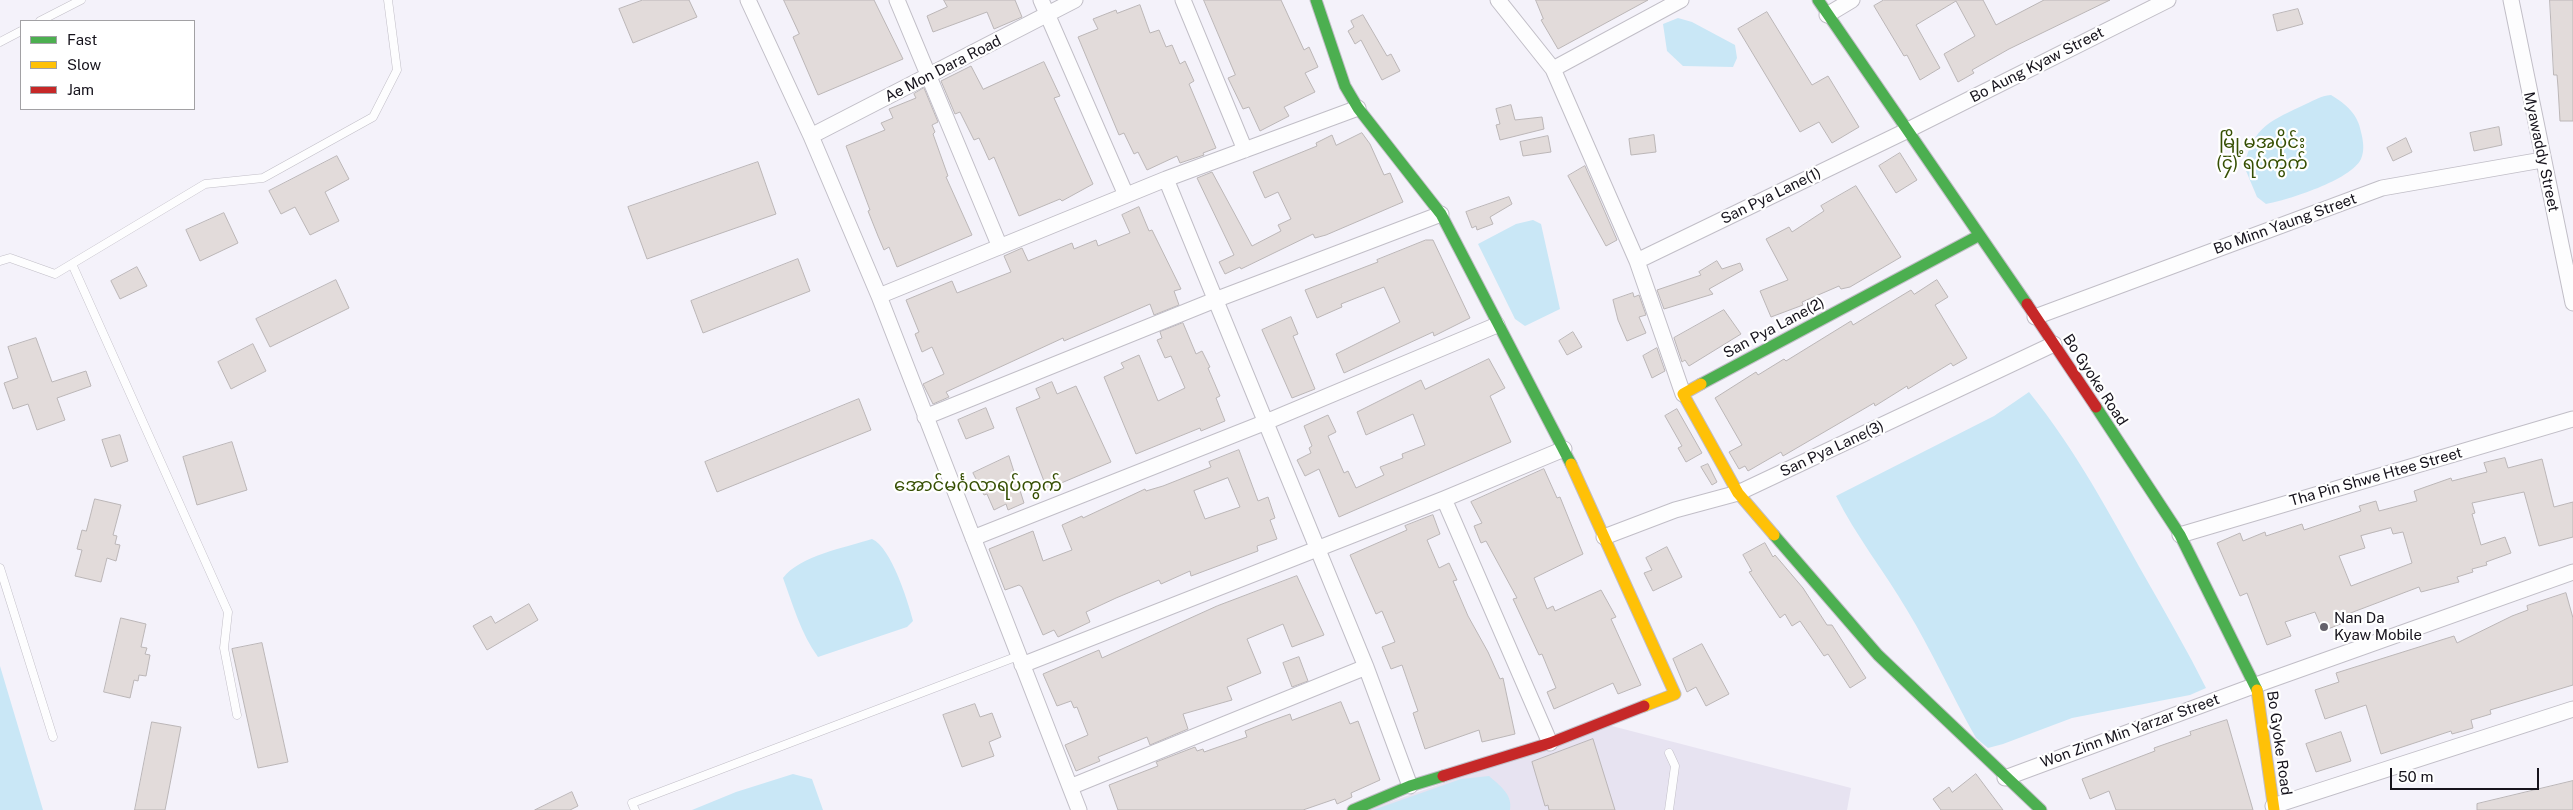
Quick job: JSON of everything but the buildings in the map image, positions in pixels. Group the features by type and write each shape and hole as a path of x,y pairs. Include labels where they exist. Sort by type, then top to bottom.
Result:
{"street":[{"path":"748,0 811,136 879,296 1079,810"},
{"path":"897,0 1000,247"},
{"path":"1041,0 1126,195"},
{"name":"Ae Mon Dara Road","path":"811,136 929,77 1075,0"},
{"path":"1183,0 1245,150"},
{"path":"1316,0 1345,86 1358,108 1442,214 1497,326 1564,449 1675,694 1550,743 1410,786 1353,810"},
{"path":"1498,0 1552,69 1637,261 1683,394 1738,493 1878,655 2005,778 2041,810"},
{"path":"1552,69 1662,4 1681,0"},
{"name":"Bo Gyoke Road","path":"1818,0 1978,236 2054,344 2180,535 2256,685 2274,808"},
{"path":"1827,15 1852,0"},
{"name":"Bo Aung Kyaw Street","path":"1906,131 2168,0"},
{"name":"Myawaddy Street","path":"2511,0 2542,160 2573,303"},
{"path":"879,296 1166,179 1358,108"},
{"name":"San Pya Lane(1)","path":"1637,261 1906,131"},
{"name":"Bo Minn Yaung Street","path":"2035,317 2382,188 2542,160"},
{"path":"1166,179 1366,667 1410,786"},
{"path":"925,417 1215,300 1442,214"},
{"name":"San Pya Lane(2)","path":"1683,394 1978,236"},
{"path":"973,538 1266,422 1497,326"},
{"name":"San Pya Lane(3)","path":"1604,537 1675,510 1738,493 2054,344"},
{"name":"Tha Pin Shwe Htee Street","path":"2180,535 2573,419"},
{"path":"1020,660 1318,549 1564,449"},
{"path":"1444,499 1550,743"},
{"name":"Won Zinn Min Yarzar Street","path":"2005,778 2256,685 2573,572"},
{"path":"1070,787 1366,667"},
{"path":"2274,808 2573,709"}],"lane":[{"path":"42,20 81,0"},
{"path":"0,262 10,258 55,274 205,184 263,178 373,117 397,70 388,0"},
{"path":"0,42 20,32"},
{"path":"72,264 228,612 224,648 237,715"},
{"path":"0,568 53,737"},
{"path":"634,810 632,803 1020,660"},
{"path":"1669,753 1675,766 1669,810"}],"shaded area":[{"path":"1608,725 1851,788 1847,810 1367,810"}],"water":[{"path":"1678,18 1692,22 1735,45 1737,58 1733,67 1683,66 1667,51 1663,24"},
{"path":"2331,95 2342,102 2357,120 2363,142 2361,159 2355,167 2345,174 2318,188 2266,204 2257,197 2244,166 2253,141 2274,120 2318,98"},
{"path":"1533,220 1541,224 1560,309 1525,326 1515,319 1478,244 1516,224"},
{"path":"2029,392 2062,436 2091,482 2206,688 2190,695 2072,718 1988,748 1976,738 1916,626 1852,525 1836,496 1994,416"},
{"path":"872,539 886,552 892,563 903,588 913,621 907,627 818,657 802,629 783,578 790,570 812,558"},
{"path":"0,666 43,810 0,810"},
{"path":"793,774 812,779 823,810 692,810 736,792"},
{"path":"1489,776 1501,786 1507,795 1510,810 1373,810 1461,779"}],"traffic: fast":[{"path":"1316,0 1345,86 1358,108 1441,214 1571,464"},
{"path":"1818,0 2027,304"},
{"path":"1701,384 1978,236"},
{"path":"2096,407 2180,535 2257,690"},
{"path":"1774,535 1878,655 2041,810"},
{"path":"1353,810 1410,786 1443,776"}],"traffic: slow":[{"path":"1701,384 1683,394 1738,493 1774,535"},
{"path":"1571,464 1675,694 1644,706"},
{"path":"2257,690 2274,810"}],"traffic: jam":[{"path":"2027,304 2096,407"},
{"path":"1443,776 1550,743 1644,706"}],"place":[{"name":"Nan Da Kyaw Mobile","path":"2324,627"}],"district":[{"name":"မြို့မအပိုင်း (၄) ရပ်ကွက်","path":"2262,152"},
{"name":"အောင်မင်္ဂလာရပ်ကွက်","path":"978,485"}]}
